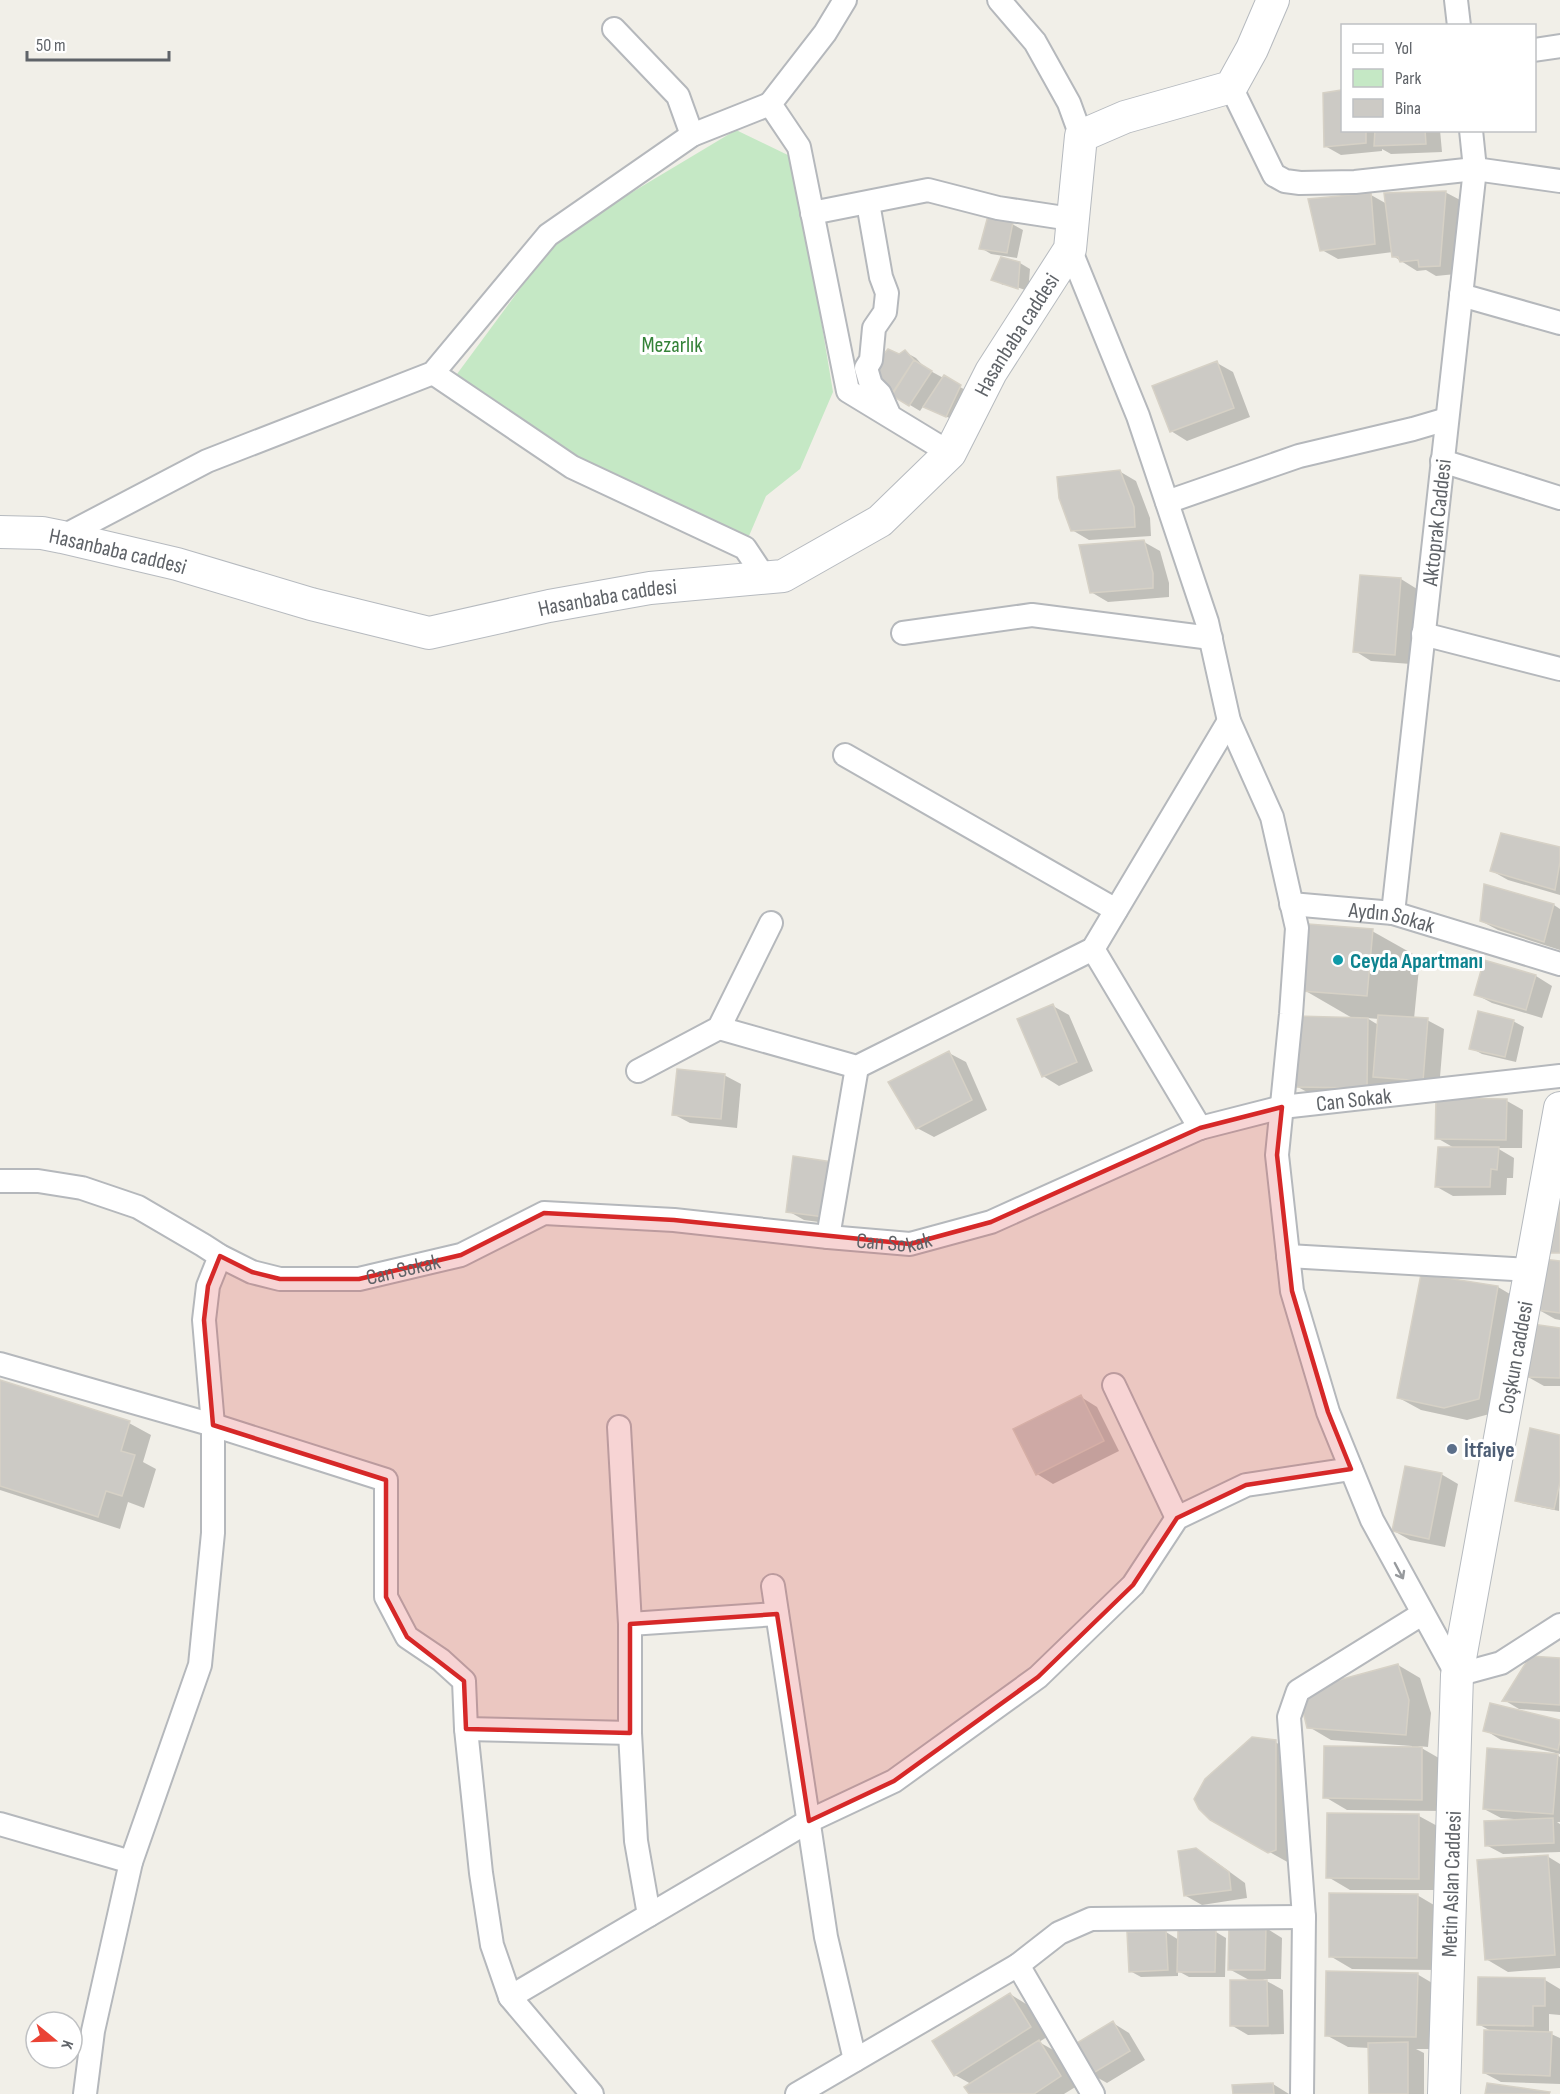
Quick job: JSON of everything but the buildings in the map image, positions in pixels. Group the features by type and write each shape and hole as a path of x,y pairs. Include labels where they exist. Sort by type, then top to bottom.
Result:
{"street":[{"path":"62,537 207,461 433,373 548,235 692,135 770,104 825,33 845,0"},
{"path":"999,0 1035,42 1069,103 1081,136 1071,234 1138,416 1211,638 1228,721 1272,817 1297,928 1292,1014 1277,1155 1292,1291 1328,1412 1372,1520 1457,1675 1501,1663 1560,1625"},
{"path":"1081,136 1125,117 1231,87 1252,50 1273,0"},
{"path":"1456,0 1459,24"},
{"path":"614,29 678,96 692,135"},
{"path":"1536,50 1560,46"},
{"path":"1231,87 1275,176 1285,181 1355,182 1475,169 1560,181"},
{"path":"770,104 799,147 848,390 950,453"},
{"name":"Aktoprak Caddesi","path":"1393,913 1475,169 1471,132"},
{"path":"812,213 928,190 998,208 1071,234"},
{"path":"868,203 880,277 887,293 885,312 874,328 871,360 866,368 871,385 880,394 889,415"},
{"name":"Hasanbaba caddesi","path":"0,532 42,532 177,564 311,604 429,633 549,606 650,588 783,576 880,521 950,453 991,372 1071,234"},
{"path":"1461,295 1560,323"},
{"path":"433,373 572,467 745,548 765,578"},
{"path":"1167,502 1299,456 1447,419"},
{"path":"1442,460 1560,498"},
{"path":"903,633 1032,615 1211,638"},
{"path":"1423,634 1560,669"},
{"path":"719,1028 857,1067 1094,949 1228,721"},
{"path":"845,755 1116,910"},
{"name":"Aydın Sokak","path":"1291,904 1393,913 1560,964"},
{"path":"639,1071 719,1028 771,923"},
{"path":"1094,949 1200,1128"},
{"path":"828,1237 857,1067"},
{"name":"Can Sokak","path":"0,1181 38,1181 82,1188 138,1207 220,1256 252,1272 280,1279 359,1279 461,1255 544,1213 674,1220 910,1244 991,1222 1200,1128 1282,1107 1560,1076"},
{"name":"Coşkun caddesi","path":"1457,1675 1560,1108"},
{"path":"85,2094 93,2031 131,1862 200,1665 213,1533 213,1425 204,1320 208,1286 220,1256"},
{"path":"1288,1256 1530,1270"},
{"path":"0,1364 213,1425 386,1480 386,1597 407,1637 441,1660 464,1681 466,1729 481,1873 492,1945 510,1998 592,2094"},
{"path":"1114,1385 1177,1518"},
{"path":"619,1427 630,1624 630,1733 636,1841 649,1915"},
{"path":"510,1998 808,1821 894,1780 1038,1677 1133,1585 1177,1518 1246,1485 1351,1469"},
{"path":"773,1586 826,1937 855,2060"},
{"path":"630,1624 777,1614"},
{"path":"1302,2094 1304,1917 1289,1717 1298,1691 1422,1614"},
{"name":"Metin Aslan Caddesi","path":"1444,2094 1457,1675"},
{"path":"466,1729 630,1733"},
{"path":"0,1824 131,1862"},
{"path":"797,2094 1018,1965 1059,1933 1091,1919 1304,1917"},
{"path":"1018,1965 1087,2092"}],"highlighted area":[{"path":"1282,1107 1277,1155 1292,1291 1328,1412 1351,1469 1246,1485 1177,1518 1133,1585 1038,1677 894,1781 809,1821 777,1614 630,1624 630,1733 466,1729 464,1681 407,1637 386,1597 386,1480 213,1425 204,1320 208,1286 220,1256 252,1272 280,1279 359,1279 461,1255 544,1213 674,1220 910,1244 991,1222 1200,1128"}],"green space":[{"name":"Mezarlık","path":"736,130 794,158 833,392 800,469 766,496 749,536 572,467 457,374 559,236"}],"place":[{"name":"Ceyda Apartmanı","path":"1338,960"},
{"name":"İtfaiye","path":"1452,1449"}]}
